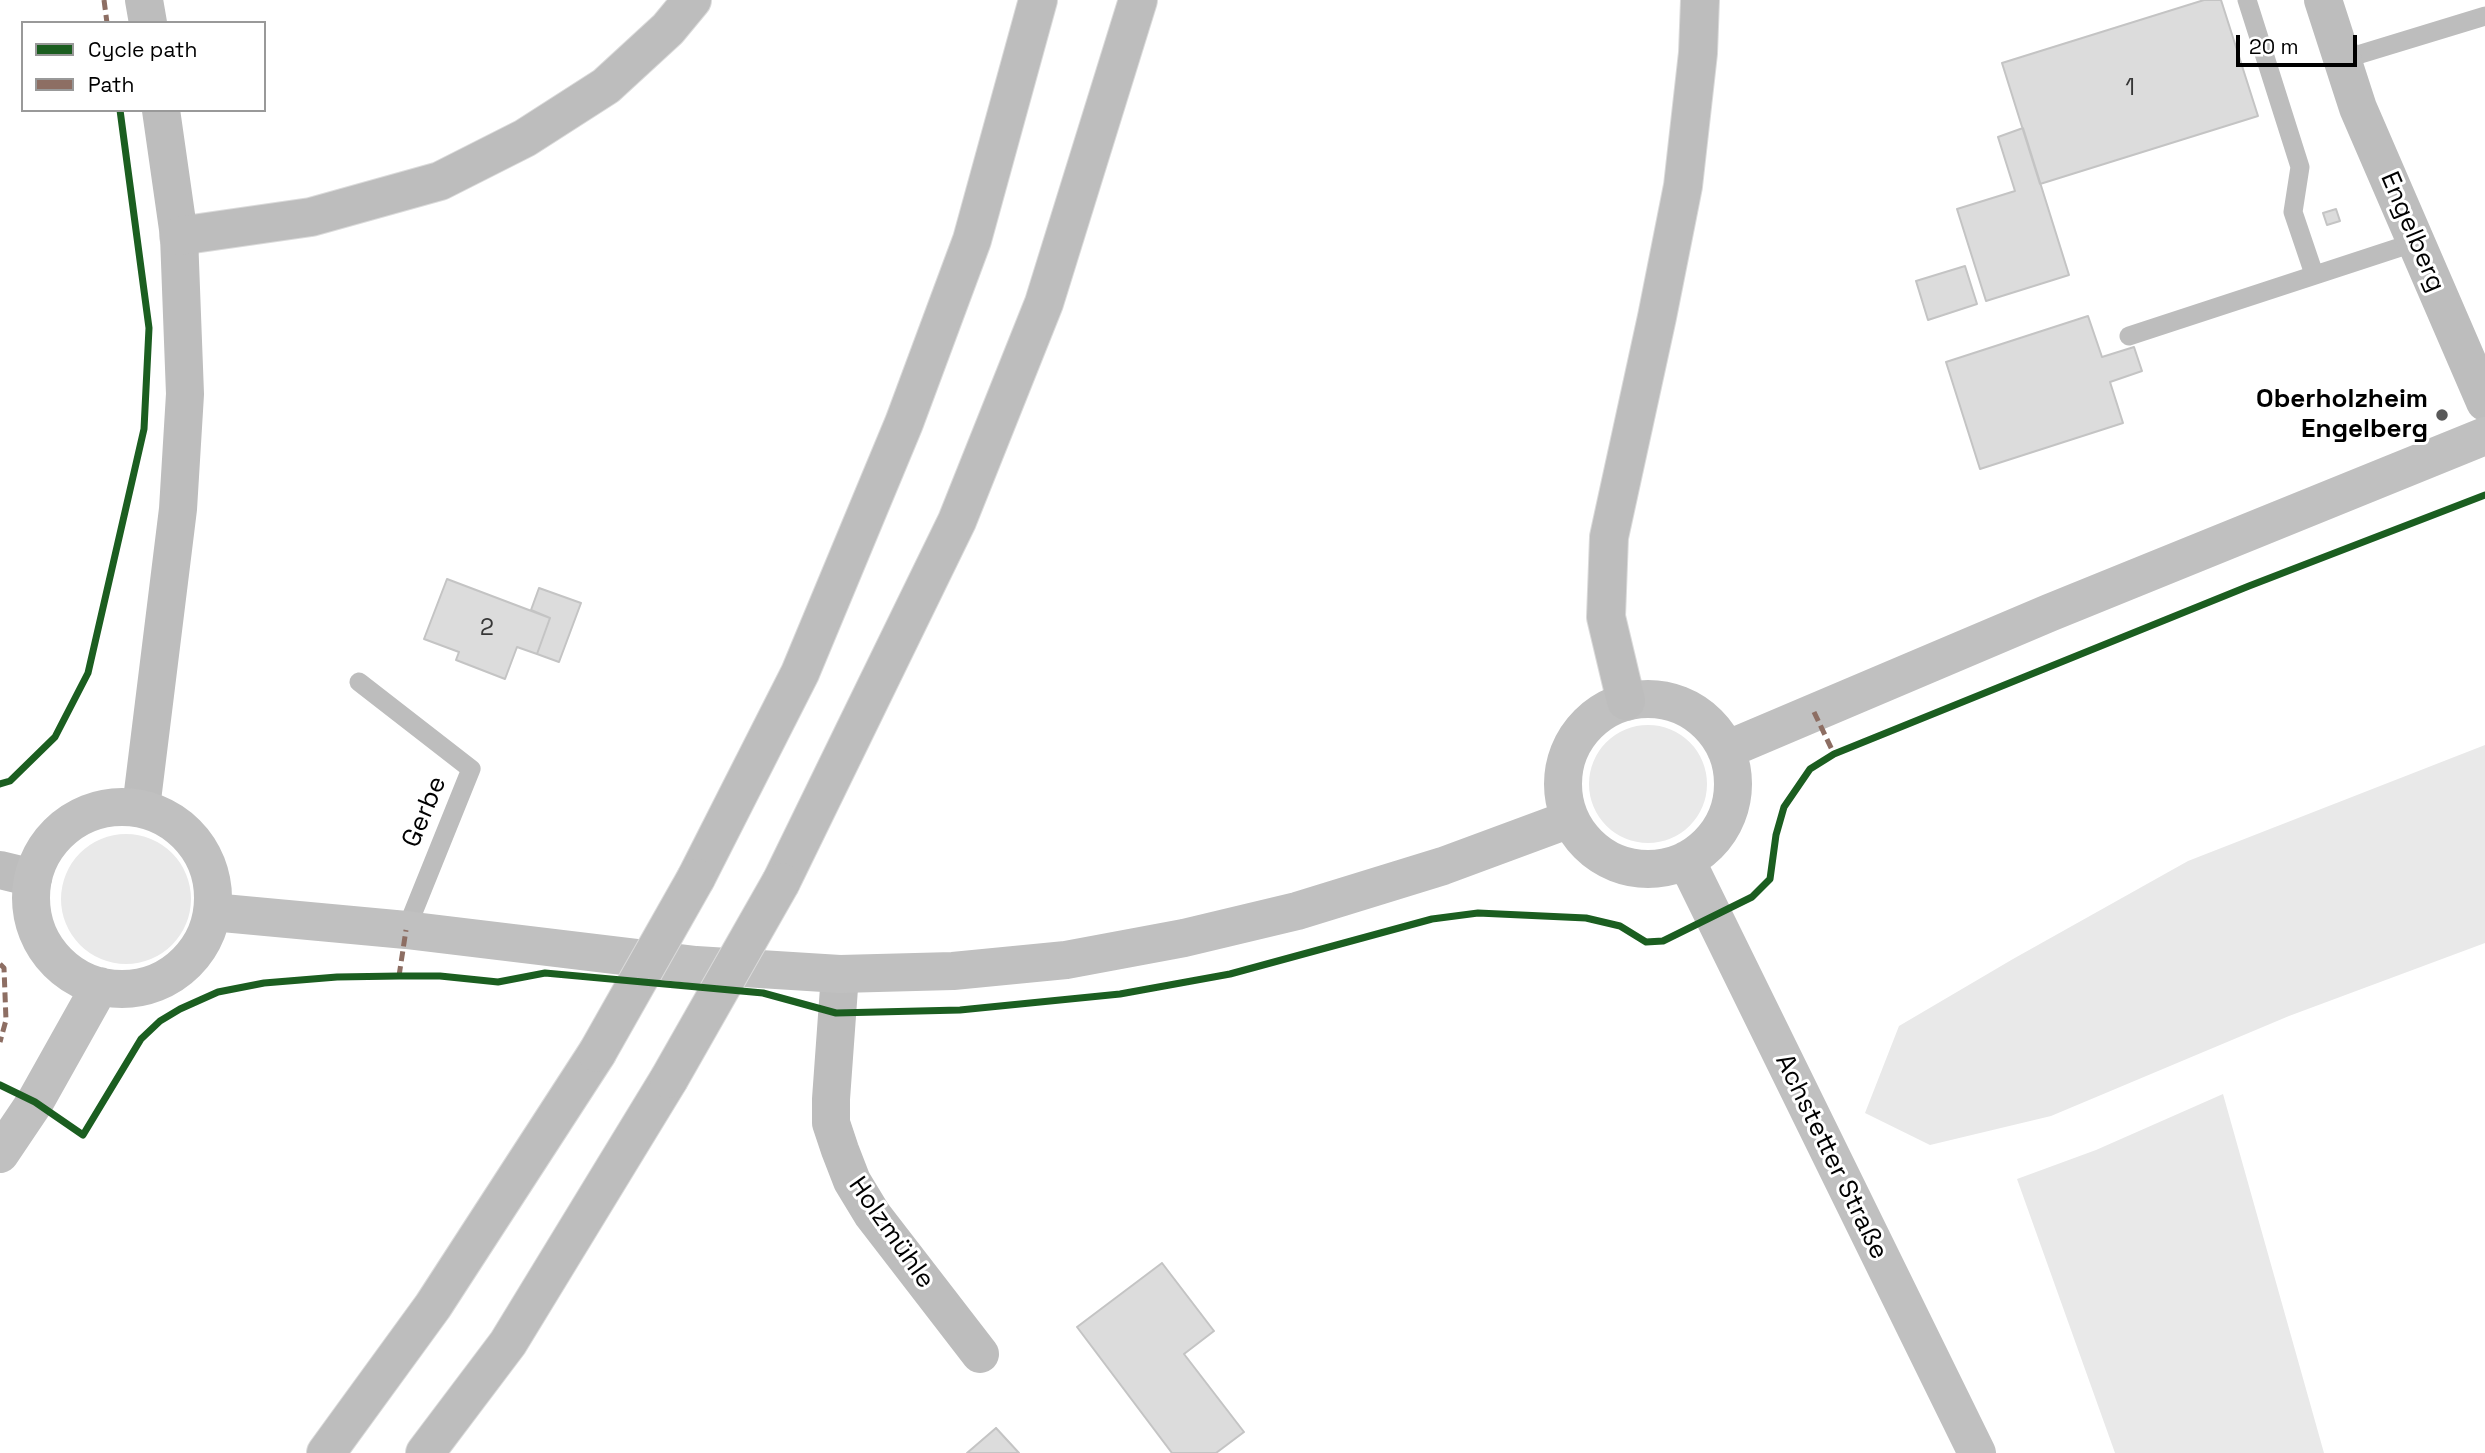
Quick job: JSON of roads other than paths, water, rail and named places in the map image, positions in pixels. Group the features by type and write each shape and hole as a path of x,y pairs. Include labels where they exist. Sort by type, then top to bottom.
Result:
{"main road":[{"path":"144,0 148,21"},
{"path":"179,236 312,217 440,181 525,138 606,86 668,29 692,0"},
{"path":"326,1453 433,1306 597,1053 696,878 800,673 904,423 972,240 1038,0"},
{"path":"425,1453 508,1343 669,1079 781,882 957,521 1044,303 1138,0"},
{"path":"1626,701 1606,617 1609,537 1683,186 1698,53 1700,0"},
{"name":"Engelberg","path":"2323,0 2358,108 2485,402"},
{"path":"141,808 178,509 185,394 179,236 160,112"},
{"path":"1726,750 2037,618 2485,436"},
{"path":"1650,699 1674,703 1696,713 1714,730 1726,750 1733,775 1732,801 1723,824 1707,845 1686,860 1660,868 1633,867 1607,859 1585,842 1570,819 1562,790 1566,761 1578,734 1599,714 1626,701 1650,699"},
{"path":"112,807 141,808 167,818 189,835 204,858 213,884 212,912 203,941 184,964 159,981 130,989 100,986 74,975 52,957 38,933 31,906 16,874 43,851 61,830 85,814 112,807"},
{"path":"212,912 406,930 683,964 840,974 953,971 1066,960 1184,938 1297,911 1443,866 1570,819"},
{"name":"Achstetter Straße","path":"1686,860 1978,1453"},
{"name":"Holzmühle","path":"840,974 831,1123 840,1150 852,1181 872,1214 980,1354"},
{"path":"0,1154 35,1102 100,986"}],"lane":[{"path":"2247,0 2300,167 2293,212 2314,274"},
{"path":"2341,61 2485,16"},
{"path":"2129,336 2416,242"},
{"name":"Gerbe","path":"359,682 471,769 406,930"}],"place":[{"name":"Oberholzheim Engelberg","path":"2442,415"}]}
